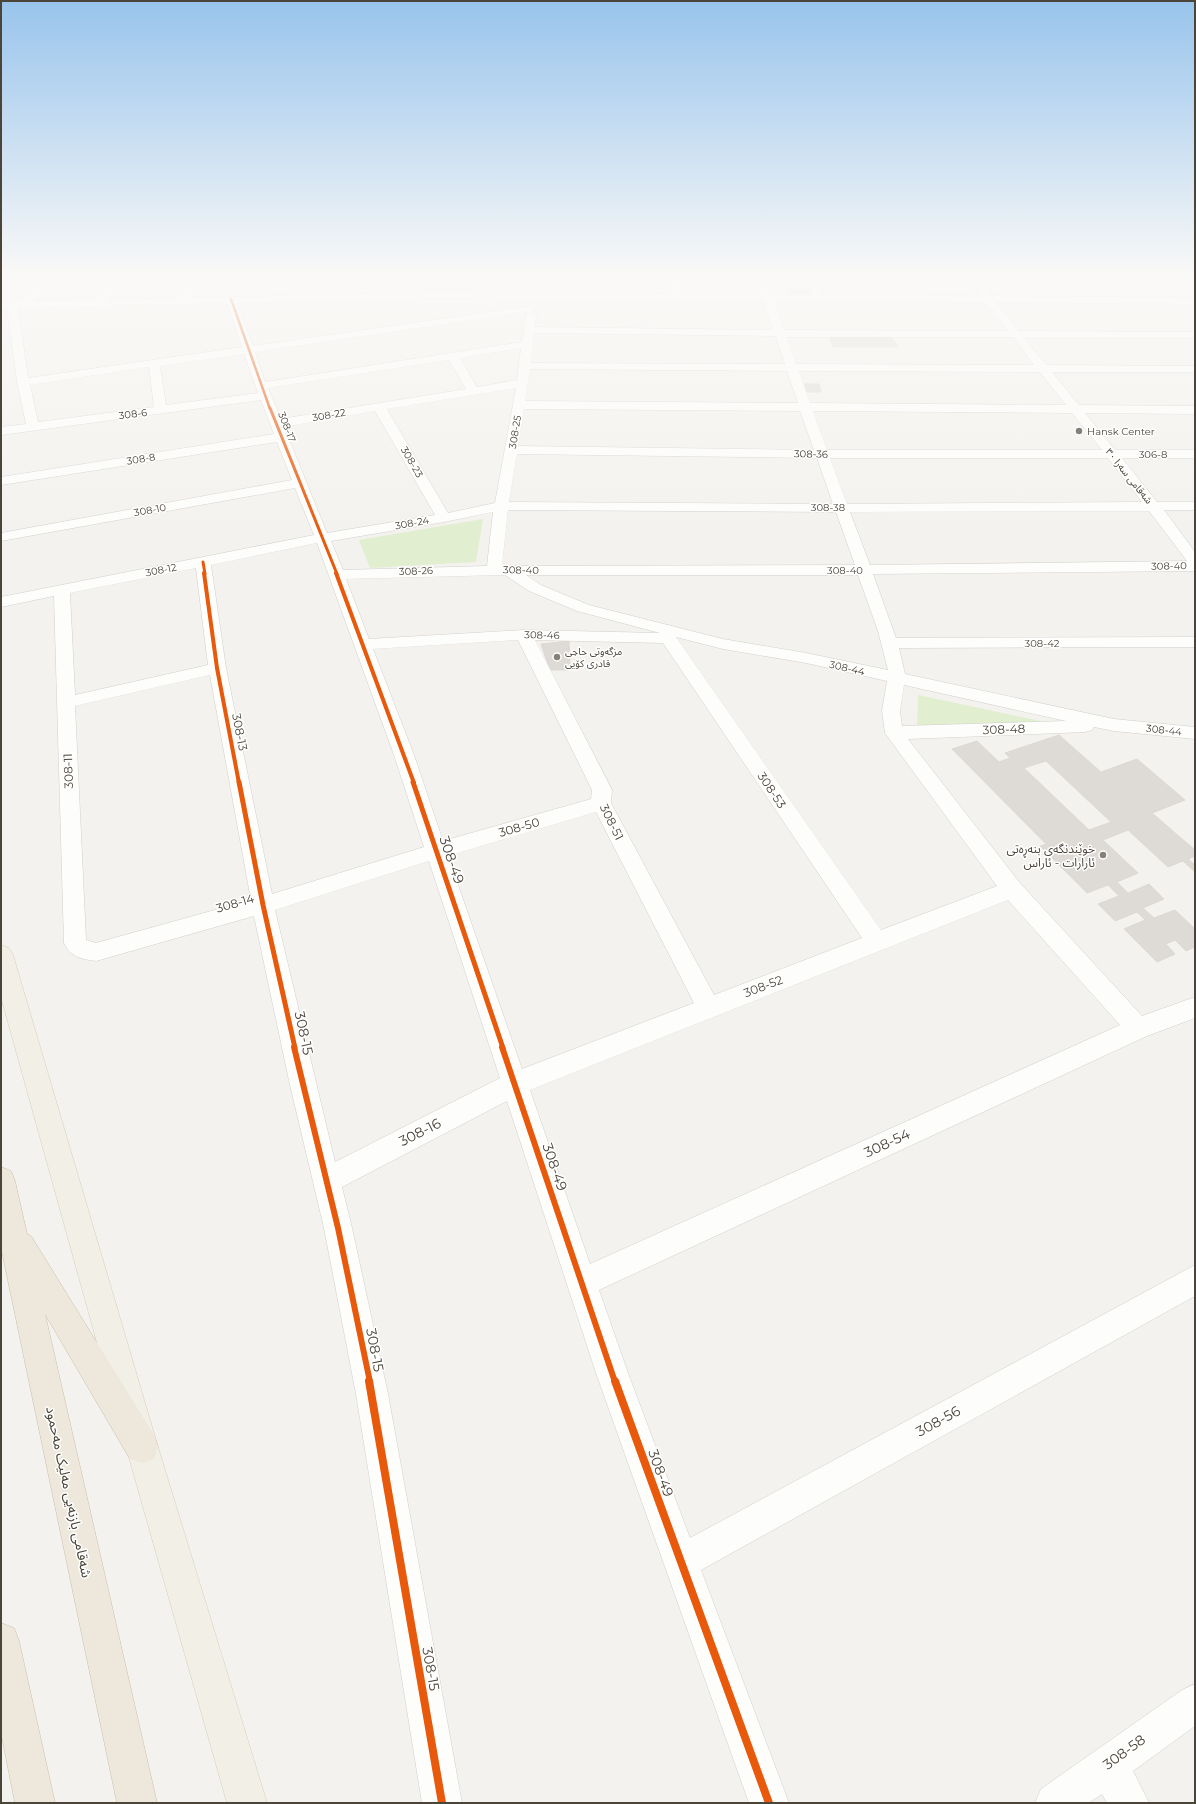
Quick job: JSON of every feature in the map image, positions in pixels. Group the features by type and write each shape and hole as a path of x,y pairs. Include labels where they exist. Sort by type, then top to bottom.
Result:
{"highway":[{"name":"شەقامی بازنەیی مەلیک مەحمود","path":"1,1182 137,1803"},
{"path":"12,1231 142,1447"},
{"path":"1,1641 35,1803"}],"main road":[{"path":"1,955 142,1447 247,1803"}],"street":[{"path":"19,362 22,382 33,426"},
{"path":"22,382 159,362"},
{"name":"308-17","path":"253,362 321,538"},
{"name":"308-6","path":"1,431 161,411 419,362"},
{"path":"457,362 473,391"},
{"name":"308-25","path":"501,570 498,527 526,362"},
{"path":"790,362 889,643 897,672 891,711 894,733 1012,889 1138,1028"},
{"name":"شەقامی سەرا ٣٠","path":"1037,362 1153,506 1195,562"},
{"path":"154,363 161,411"},
{"path":"525,366 1195,369"},
{"name":"308-22","path":"276,424 523,383"},
{"path":"519,405 1195,410"},
{"name":"308-23","path":"379,407 444,518"},
{"name":"308-8","path":"1,481 281,437"},
{"name":"308-36","path":"512,450 822,454 1111,454"},
{"name":"306-8","path":"1111,454 1195,454"},
{"name":"308-10","path":"1,537 299,483"},
{"name":"308-24","path":"321,538 444,518 502,506"},
{"name":"308-38","path":"502,506 841,508 1195,506"},
{"name":"308-12","path":"1,602 321,538"},
{"name":"308-49","path":"321,538 337,575 404,755 612,1373 769,1803"},
{"name":"308-13","path":"203,562 217,668 263,905"},
{"name":"308-40","path":"501,570 863,570 1195,566"},
{"name":"308-26","path":"337,575 410,571 501,570"},
{"name":"308-44","path":"501,570 535,588 584,608 723,644 806,658 896,679 1063,713 1114,726 1195,733"},
{"name":"308-11","path":"62,589 75,943 82,950"},
{"name":"308-46","path":"362,645 524,635 668,638 723,644"},
{"name":"308-51","path":"524,635 602,790 601,803 708,1007"},
{"name":"308-53","path":"668,638 876,942"},
{"name":"308-42","path":"889,643 1195,642"},
{"path":"66,703 217,668"},
{"name":"308-48","path":"894,733 1114,726"},
{"name":"308-50","path":"436,851 601,803"},
{"name":"308-14","path":"82,950 96,952 263,905 436,851"},
{"name":"308-52","path":"514,1084 1012,889"},
{"name":"308-15","path":"263,905 344,1257 372,1394 442,1803"},
{"name":"308-54","path":"581,1283 1138,1028 1195,1007"},
{"name":"308-16","path":"326,1181 514,1084"},
{"name":"308-56","path":"681,1562 1195,1280"},
{"name":"308-58","path":"1055,1803 1195,1703"},
{"path":"1107,1765 1129,1803"}],"green space":[{"path":"483,519 476,562 370,568 359,540"},
{"path":"918,695 1050,723 917,730"}],"building":[{"path":"802,384 819,384 821,392 804,392"},
{"name":"مزگەوتی حاجی قادری کۆیی","path":"569,641 570,670 550,670 541,644"},
{"path":"1059,735 1101,772 1137,759 1185,800 1152,813 1195,850 1195,856 1188,859 1195,865 1195,872 1183,861 1168,867 1128,830 1103,840 1138,873 1117,882 1128,893 1149,884 1164,899 1143,908 1154,918 1175,910 1195,929 1195,947 1186,951 1175,940 1166,944 1175,954 1157,962 1124,929 1145,920 1137,912 1115,921 1098,904 1119,896 1108,885 1087,893 1040,846 1046,844 952,749 977,741 999,762 1010,758 1005,753","holes":["1046,761 1111,822 1089,830 1024,768"]}],"cycle path":[{"path":"253,362 337,575 404,755 612,1373 769,1803"},
{"path":"203,562 217,668 263,905 303,1085 338,1228 372,1394 442,1803"}],"place":[{"name":"Hansk Center","path":"1079,431"},
{"name":"مزگەوتی حاجی قادری کۆیی","path":"557,657"},
{"name":"خوێندنگەی بنەڕەتی ئارارات - ئاراس","path":"1103,855"}]}
